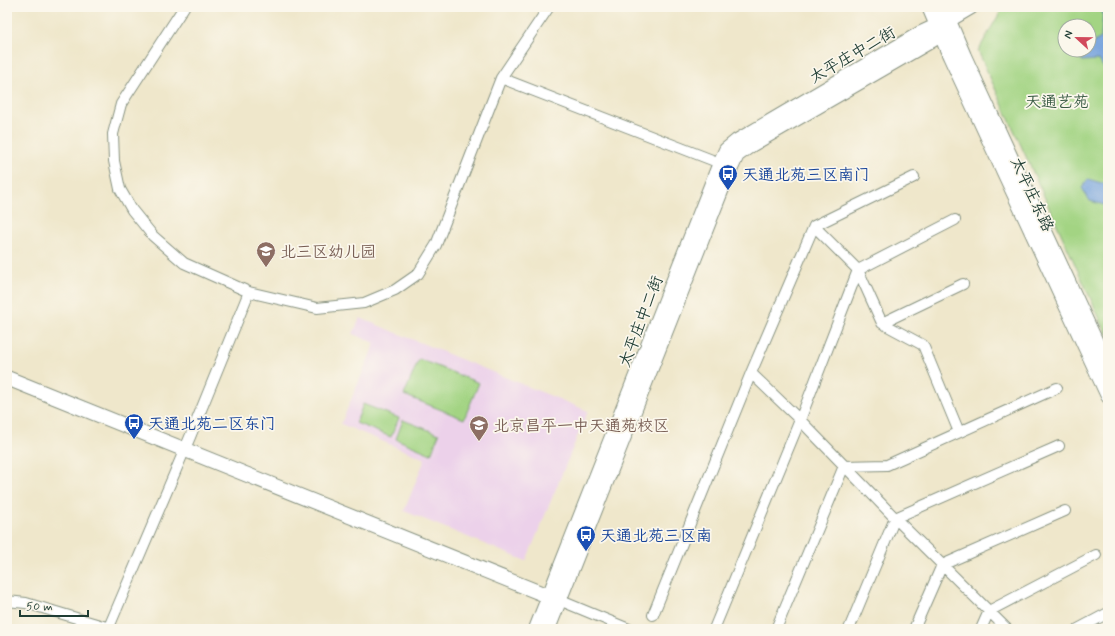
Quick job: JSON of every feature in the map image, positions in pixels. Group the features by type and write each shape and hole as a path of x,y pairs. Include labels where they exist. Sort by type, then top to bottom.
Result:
{"main road":[{"name":"太平庄东路","path":"929,7 964,56 1108,368"},
{"name":"太平庄东路","path":"943,7 942,27 1108,396"},
{"name":"太平庄中二街","path":"536,629 554,598 725,165 726,150 737,141 942,27 971,7"},
{"path":"7,378 554,598"},
{"name":"太平庄中二街","path":"548,629 554,598"}],"street":[{"path":"184,7 121,104 113,134 114,162 120,189 132,210 153,236 184,263 249,292 317,308 364,303 394,290 418,274 436,245 501,78 549,7"},
{"path":"501,78 725,165"},
{"path":"653,615 751,373 814,226 914,177"},
{"path":"714,629 800,420 858,270 955,220"},
{"path":"814,226 858,270 882,323 923,345 959,432"},
{"path":"882,323 963,284"},
{"path":"7,601 26,603 111,628 249,292"},
{"path":"751,373 800,420 895,518 1007,629"},
{"path":"844,466 887,465 1056,388"},
{"path":"849,629 895,518 1059,446"},
{"path":"776,629 844,466"},
{"path":"914,629 942,565 1065,511"},
{"path":"981,629 989,611 1096,555"},
{"path":"554,598 629,629"},
{"path":"1078,629 1108,613"}],"shaded area":[{"name":"北京昌平一中天通苑校区","path":"360,318 588,411 526,561 404,511 425,459 341,424 375,343 353,334"}],"green space":[{"name":"天通艺苑","path":"1005,7 1108,7 1108,337 978,51 1002,9"},
{"path":"419,359 479,383 464,419 404,395"},
{"path":"363,404 399,418 391,437 356,423"},
{"path":"403,420 439,434 431,454 396,439"}],"water":[{"path":"1099,7 1108,7 1108,75 1099,60 1082,61 1082,58 1097,58 1097,40 1101,38 1103,15"},
{"path":"1088,179 1108,185 1108,206 1090,201 1082,188"}],"place":[{"name":"天通北苑三区南门","path":"728,191"},
{"name":"北三区幼儿园","path":"266,268"},
{"name":"天通北苑二区东门","path":"134,440"},
{"name":"北京昌平一中天通苑校区","path":"479,442"},
{"name":"天通北苑三区南","path":"586,552"}]}
